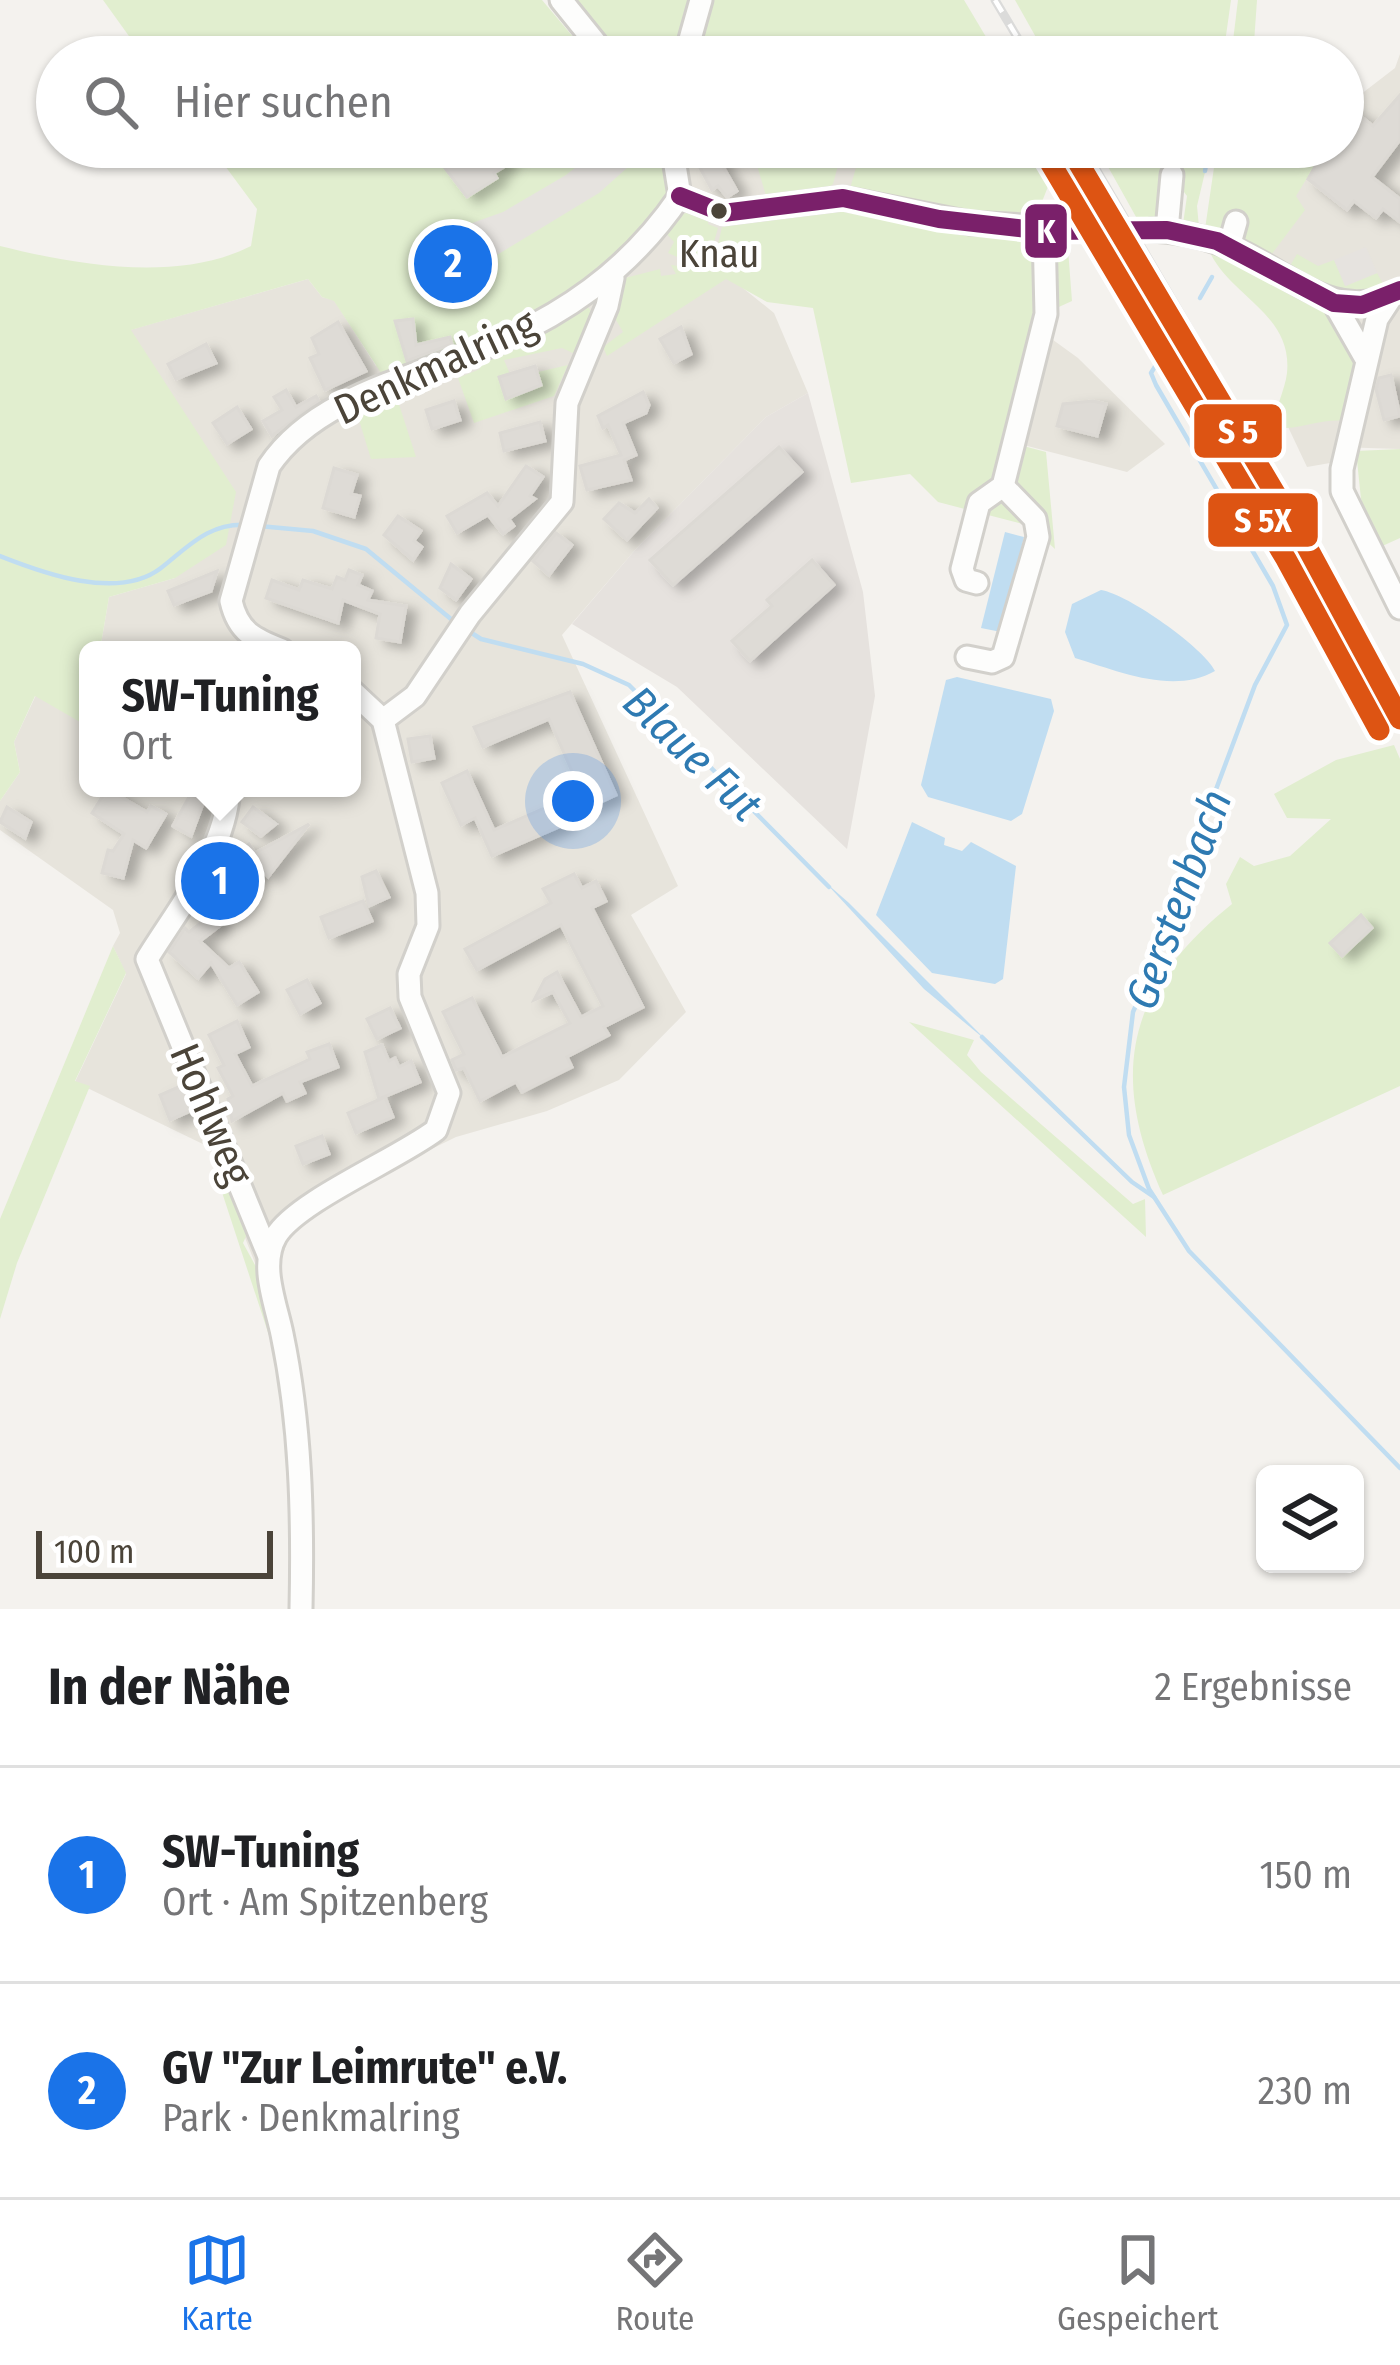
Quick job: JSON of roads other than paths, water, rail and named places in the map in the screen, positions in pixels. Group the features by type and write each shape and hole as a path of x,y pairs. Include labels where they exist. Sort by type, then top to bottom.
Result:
{"street":[{"path":"561,0 591,36"},
{"path":"691,36 701,0"},
{"path":"675,168 680,196 723,213 843,198 939,219 1044,231 1099,230"},
{"path":"1172,175 1169,231 1223,244 1334,303 1362,305 1396,293"},
{"name":"Denkmalring","path":"245,641 230,601 279,451 332,410 498,342 613,278 680,196"},
{"path":"1223,244 1236,223"},
{"path":"977,583 962,575 973,523 979,502 1003,486 1046,314 1044,231"},
{"name":"Denkmalring","path":"383,720 415,696 470,614 562,502 566,403 608,306 613,278"},
{"path":"1396,293 1377,319 1342,469 1342,491 1400,608"},
{"path":"1334,303 1366,360"},
{"path":"967,657 992,662 1003,657 1038,537 1035,519 1003,486"},
{"path":"268,1254 277,1234 297,1214 415,1147 436,1130 446,1113 449,1094 410,997 410,974 428,926 427,893 383,720 361,699"},
{"name":"Hohlweg","path":"229,797 228,815 211,854 146,959 237,1167 268,1254 291,1381 302,1483 301,1609"}],"water":[{"path":"1005,532 1024,537 1001,632 981,628"},
{"path":"1101,590 1164,623 1215,671 1199,678 1164,681 1075,658 1065,632 1072,604"},
{"path":"957,677 1051,699 1054,711 1022,814 1011,821 928,797 921,785 946,680"},
{"path":"912,822 945,838 944,845 962,851 971,842 1016,866 1003,979 995,984 932,973 876,915"},
{"path":"825,882 849,903 987,1041 924,989"}],"waterway":[{"name":"Gerstenbach","path":"1200,298 1212,277"},
{"name":"Gerstenbach","path":"1164,352 1151,373 1156,385 1273,586 1287,625 1255,685 1196,843 1176,915 1133,1012 1124,1087 1129,1135 1149,1189 1189,1251 1400,1468"},
{"path":"0,556 80,581 124,582 144,578 210,532 248,525"},
{"name":"Blaue Fut","path":"259,526 313,531 366,549 457,624"},
{"name":"Blaue Fut","path":"467,630 481,639 583,664 629,685 829,887"},
{"name":"Blaue Fut","path":"982,1037 1132,1182 1154,1197"}],"tunnel":[{"path":"1099,230 1151,230"}],"railway":[{"path":"995,0 1016,36"},
{"path":"1095,168 1314,542 1400,701"}],"place":[{"name":"Knau","path":"719,211"},
{"name":"GV \"Zur Leimrute\" e.V.","path":"453,264"},
{"name":"SW-Tuning","path":"220,881"}]}
